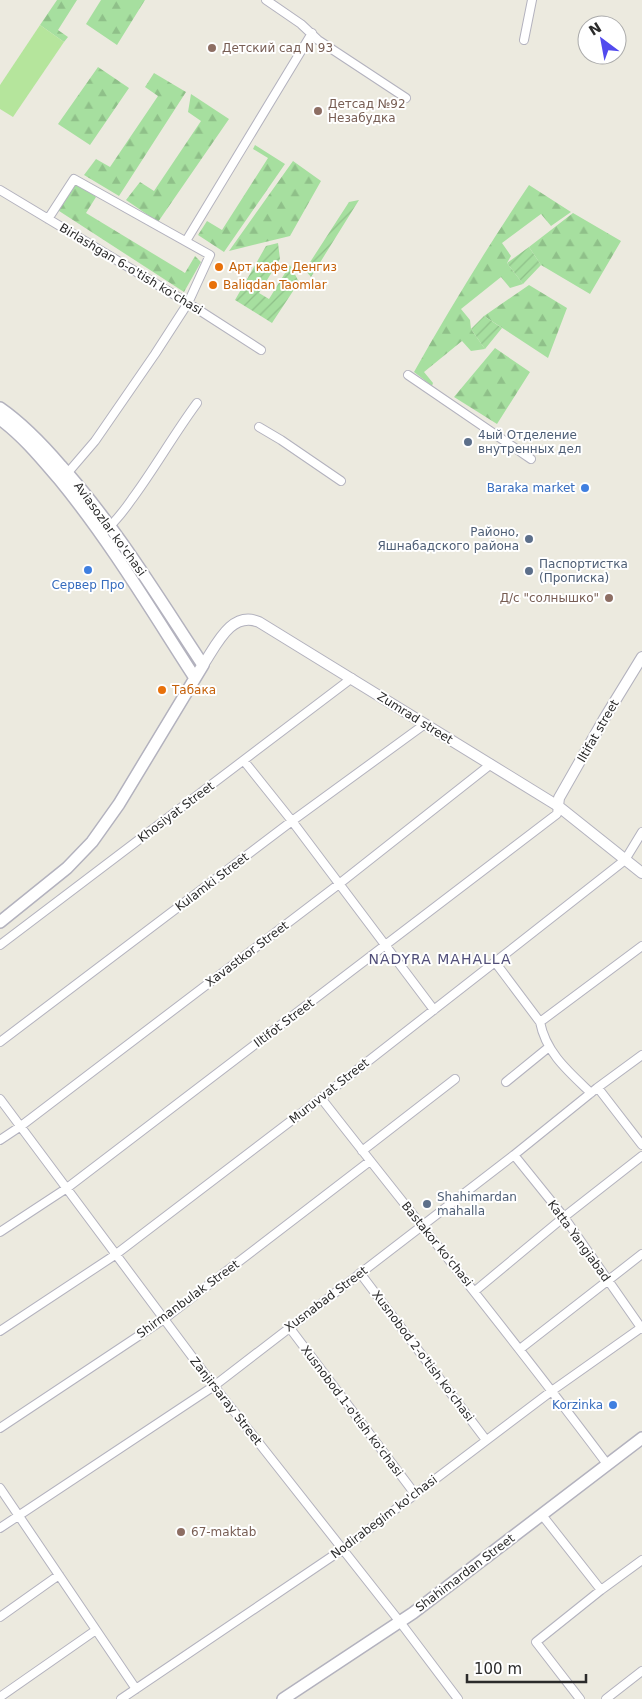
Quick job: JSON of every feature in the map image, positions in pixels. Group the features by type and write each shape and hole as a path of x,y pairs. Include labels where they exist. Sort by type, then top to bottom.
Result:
{"main road":[{"name":"Aviasozlar ko'chasi","path":"0,408 25,428 106,530 203,665"},
{"path":"0,419 64,477"},
{"name":"Aviasozlar ko'chasi","path":"106,530 195,678"},
{"name":"Zumrad street","path":"195,678 203,665"},
{"path":"0,922 76,860 92,842 119,804 195,678"},
{"name":"Shahimardan Street","path":"283,1699 400,1622 642,1438"}],"street":[{"path":"266,0 301,24 318,40 406,98"},
{"path":"524,40 532,0"},
{"path":"186,241 312,33"},
{"path":"48,219 74,179 210,255 188,303 146,368 95,442 64,477"},
{"name":"Birlashgan 6-o'tish ko'chasi","path":"0,190 188,303 261,350"},
{"path":"408,375 531,459"},
{"path":"106,530 150,475 197,403"},
{"path":"259,427 341,481"},
{"name":"Zumrad street","path":"203,665 229,628 240,621 252,620 270,628 558,806 642,873"},
{"name":"Iltifаt street","path":"558,806 559,798 568,782 642,657"},
{"name":"Khosiyat Street","path":"0,945 244,762 352,678"},
{"name":"Kulamki Street","path":"0,1042 292,821 425,724"},
{"path":"244,762 292,821 434,1010"},
{"name":"Xavastkor Street","path":"0,1140 339,884 491,764"},
{"name":"Iltifot Street","path":"0,1232 67,1188 386,945 557,814 558,806"},
{"name":"Muruvvat Street","path":"0,1332 115,1255 434,1010 625,860 642,832"},
{"path":"540,1022 642,946"},
{"path":"495,962 540,1022 549,1046 564,1068 594,1090 642,1145"},
{"path":"506,1082 549,1046"},
{"name":"Xusnabad Street","path":"0,1528 214,1386 514,1155 594,1090 642,1055"},
{"path":"362,1151 455,1079"},
{"name":"Bastakor ko'chasi","path":"321,1098 553,1390 607,1464"},
{"name":"Zanjirsaray Street","path":"0,1099 214,1386 400,1622 457,1699"},
{"name":"Katta Yangiabad","path":"514,1155 564,1217 642,1328"},
{"path":"475,1291 564,1217 642,1156"},
{"name":"Shirmanbulak Street","path":"0,1428 164,1319 370,1161"},
{"path":"520,1349 642,1254"},
{"name":"Xusnobod 2-o'tish ko'chasi","path":"360,1273 486,1440"},
{"name":"Xusnobod 1-o'tish ko'chasi","path":"289,1327 415,1494"},
{"name":"Nodirabegim ko'chasi","path":"121,1699 343,1550 553,1390 642,1328"},
{"path":"0,1488 136,1689"},
{"path":"542,1514 601,1590"},
{"path":"580,1699 536,1642 642,1560"},
{"path":"0,1617 59,1575"},
{"path":"0,1697 96,1630"},
{"path":"606,1699 642,1671"}],"green space":[{"path":"57,0 77,0 58,30 68,37 64,42 40,25"},
{"path":"101,0 145,0 117,45 86,24"},
{"path":"40,25 64,42 13,117 0,109 0,85"},
{"path":"98,67 129,88 90,145 58,124"},
{"path":"154,73 186,92 119,196 84,175 96,159 110,167 158,96 145,87"},
{"path":"191,94 229,119 158,222 126,200 140,182 154,191 201,121 188,112"},
{"path":"255,145 285,164 224,252 198,235 207,221 222,230 268,158 253,149"},
{"path":"293,161 321,181 290,236 229,251"},
{"path":"74,179 96,197 86,213 185,273 195,256 201,262 184,292 56,209"},
{"path":"529,185 571,212 551,226 541,214 502,243 511,256 507,263 523,284 510,288 501,277 461,309 470,320 471,329 485,349 471,351 462,341 424,372 433,383 432,386 414,372 441,324"},
{"path":"359,200 311,277 305,270 349,202"},
{"path":"573,213 621,241 590,294 541,265 529,247"},
{"path":"278,243 280,259 259,293 269,299 290,265 299,282 272,323 235,300 266,246"},
{"path":"529,247 541,265 523,284 507,263"},
{"path":"529,285 567,308 548,358 484,316"},
{"path":"484,316 502,328 485,349 471,329"},
{"path":"495,348 530,372 497,424 454,397"}],"place":[{"name":"Детский сад N 93","path":"212,48"},
{"name":"Детсад №92 Незабудка","path":"318,111"},
{"name":"Арт кафе Денгиз","path":"219,267"},
{"name":"Baliqdan Taomlar","path":"213,285"},
{"name":"4ый Отделение внутренных дел","path":"468,442"},
{"name":"Baraka market","path":"585,488"},
{"name":"Районо, Яшнабадского района","path":"529,539"},
{"name":"Сервер Про","path":"88,570"},
{"name":"Паспортистка (Прописка)","path":"529,571"},
{"name":"Д/с \"солнышко\"","path":"609,598"},
{"name":"Табака","path":"162,690"},
{"name":"Shahimardan mahalla","path":"427,1204"},
{"name":"Korzinka","path":"613,1405"},
{"name":"67-maktab","path":"181,1532"}],"district":[{"name":"NADYRA MAHALLA","path":"440,959"}]}
